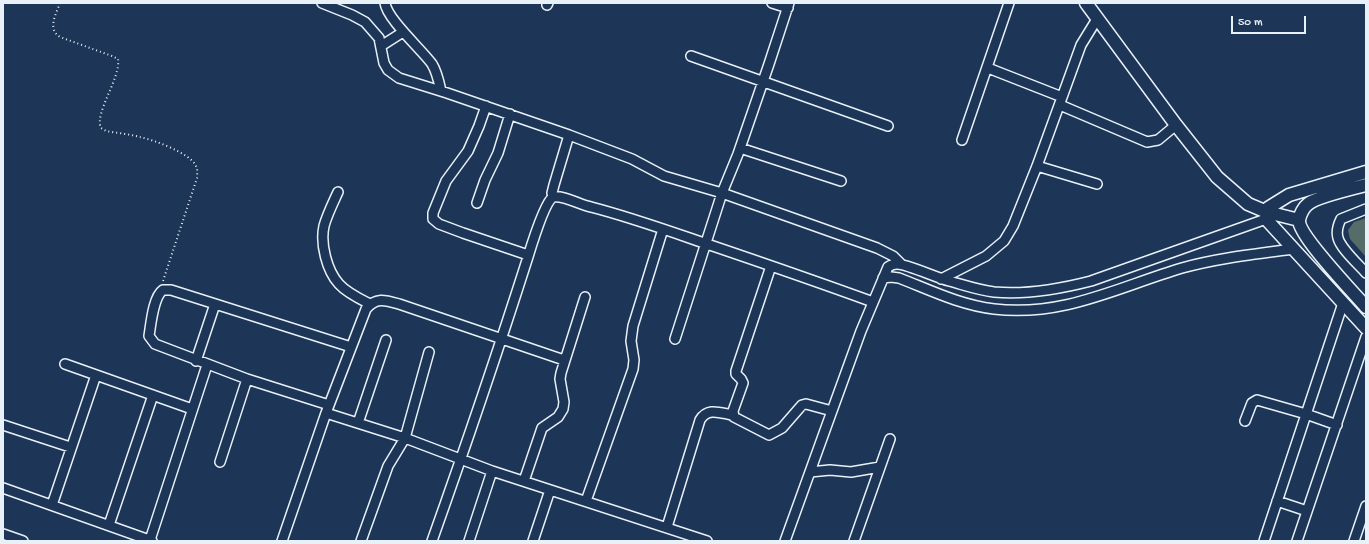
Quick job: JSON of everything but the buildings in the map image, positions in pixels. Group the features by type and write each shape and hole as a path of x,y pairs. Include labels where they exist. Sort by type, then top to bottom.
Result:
{"street":[{"path":"322,3 365,22 379,38 382,46 384,63 388,70 394,75 569,135 632,159 664,176 722,193 877,248 892,256 901,264 941,279 984,290 1005,293 1036,291 1091,282 1266,215 1299,220"},
{"path":"385,3 387,10 403,32 432,65 441,91"},
{"path":"675,338 722,193 740,148 788,6 772,3"},
{"path":"962,140 988,68 1009,3"},
{"path":"1086,3 1176,125 1217,177 1248,204 1266,215 1293,249 1366,328"},
{"path":"941,279 986,256 1004,241 1013,226 1037,166 1081,45 1097,19"},
{"path":"382,46 403,32"},
{"path":"691,56 888,126"},
{"path":"988,68 1147,142 1158,140 1176,125"},
{"path":"486,106 480,126 468,151 446,181 433,213 434,219 439,224 528,255"},
{"path":"477,204 485,180 498,153 510,114"},
{"path":"432,541 502,338 528,255 547,204 553,197 552,193 554,185 569,135"},
{"path":"740,148 841,181"},
{"path":"1037,166 1097,184"},
{"path":"1266,215 1268,208 1289,195 1366,172"},
{"path":"1366,185 1310,202 1302,211 1299,220 1301,228 1311,243 1366,307"},
{"path":"338,192 324,227 322,245 330,268 339,285 348,292 370,304"},
{"path":"553,197 562,198 663,229 873,302"},
{"path":"1366,209 1341,219 1337,227 1338,237 1342,245 1366,273"},
{"path":"586,501 633,369 633,326 663,229"},
{"path":"883,278 899,278 972,306 994,309 1026,310 1072,305 1194,265 1293,249"},
{"path":"785,541 832,411 883,278 888,267 901,264"},
{"path":"733,415 743,383 736,374 736,370 772,266"},
{"path":"351,347 166,289 161,291 154,306 149,336 158,346 327,409 358,423 405,438 492,471 667,527 683,537 707,541"},
{"path":"524,481 542,428 558,417 564,406 560,379 564,360 585,297"},
{"path":"284,540 327,409 366,308 370,304 380,301 398,304 564,360"},
{"path":"1264,541 1343,303"},
{"path":"196,360 215,304"},
{"path":"1297,541 1366,337"},
{"path":"358,423 386,340"},
{"path":"361,541 388,466 405,438 429,352"},
{"path":"66,364 192,409"},
{"path":"3,488 151,541 192,409 208,365"},
{"path":"52,505 70,447 96,375"},
{"path":"220,462 247,379"},
{"path":"109,525 153,395"},
{"path":"1245,421 1252,403 1257,400 1306,414 1337,425"},
{"path":"667,527 703,415 712,412 733,415 736,419 769,435 782,428 802,405 806,404 832,411"},
{"path":"3,425 70,447"},
{"path":"854,541 890,439"},
{"path":"810,472 830,470 851,472 880,467"},
{"path":"469,541 492,471"},
{"path":"533,541 550,490"},
{"path":"1277,501 1307,511"},
{"path":"1354,541 1366,506"},
{"path":"3,534 23,541"}],"path":[{"path":"60,3 52,28 55,33 60,37 118,59 114,80 99,120 101,128 106,131 150,140 182,153 191,159 196,166 198,173 161,291"}],"green space":[{"path":"1366,218 1366,257 1350,239 1348,230 1354,222"}]}
